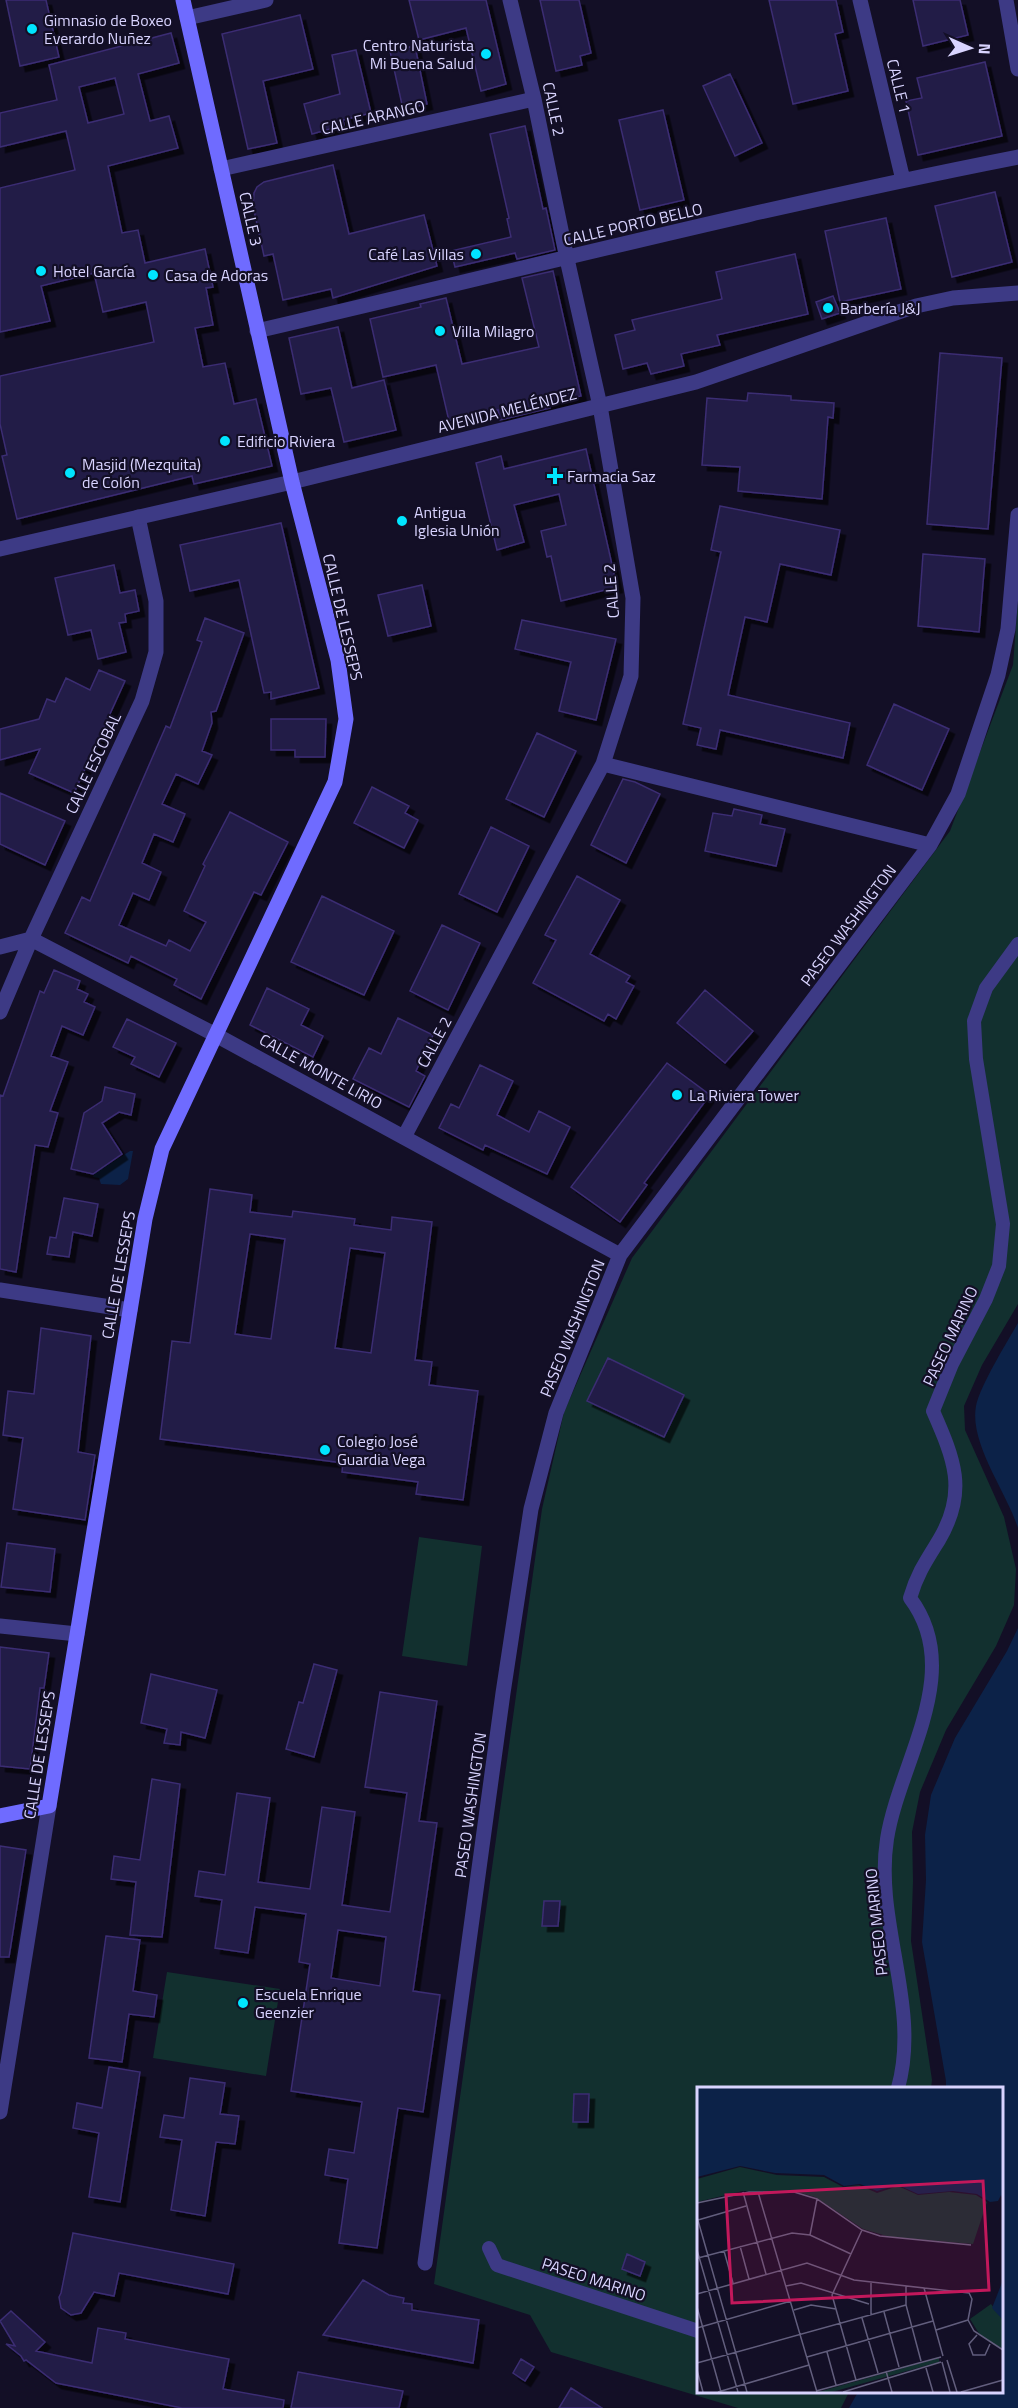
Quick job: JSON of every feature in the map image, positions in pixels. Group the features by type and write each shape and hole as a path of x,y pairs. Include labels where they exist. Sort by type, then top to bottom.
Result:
{"main road":[{"name":"CALLE 3","path":"183,0 292,482"},
{"name":"CALLE DE LESSEPS","path":"50,1806 145,1219 162,1149 214,1034 335,782 346,719 338,660 292,482"},
{"path":"0,1816 50,1806"}],"street":[{"path":"187,18 266,0"},
{"name":"CALLE 2","path":"404,1137 603,764 631,676 633,598 600,406 534,99 510,0"},
{"name":"CALLE 1","path":"860,0 903,180"},
{"path":"1006,0 1018,69"},
{"name":"CALLE ARANGO","path":"221,169 534,99"},
{"name":"CALLE PORTO BELLO","path":"257,331 903,180 1018,158"},
{"name":"AVENIDA MELÉNDEZ","path":"0,549 292,482 696,382 916,306 953,298 1018,293"},
{"name":"PASEO WASHINGTON","path":"425,2263 500,1716 531,1509 556,1413 620,1255 930,845 958,794 998,675 1008,629 1018,515"},
{"name":"CALLE ESCOBAL","path":"0,1012 31,939 142,701 156,652 156,601 138,517"},
{"path":"603,764 930,845"},
{"path":"0,947 31,939"},
{"name":"CALLE MONTE LIRIO","path":"31,939 214,1034 620,1255"},
{"name":"PASEO MARINO","path":"898,2087 905,2059 906,2033 889,1914 885,1869 887,1841 893,1808 930,1694 932,1662 929,1637 919,1611 910,1598 918,1574 940,1538 956,1503 953,1457 933,1411 952,1364 986,1299 999,1266 1004,1224 976,1059 974,1021 986,988 1018,944"},
{"path":"0,1290 130,1310"},
{"path":"0,1626 77,1634"},
{"name":"CALLE DE LESSEPS","path":"0,2112 50,1806"},
{"name":"PASEO MARINO","path":"489,2248 497,2265 697,2330"}],"green space":[{"path":"1018,599 1018,1304 982,1365 964,1406 965,1430 1004,1517 1016,1569 1014,1605 996,1646 946,1730 920,1792 912,1832 911,1941 932,2080 931,2087 697,2087 697,2393 848,2393 841,2408 738,2408 551,2352 530,2315 434,2284 542,1509 564,1412 632,1258 950,831 1013,665"},
{"path":"419,1537 482,1546 467,1666 402,1656"},
{"path":"167,1972 280,1989 266,2076 153,2058"}],"water":[{"path":"133,1151 128,1179 120,1185 101,1184 99,1178 93,1177 94,1174"},
{"path":"1018,1323 1018,1528 983,1452 975,1420 976,1406 983,1387"},
{"path":"1018,1628 1018,2408 849,2408 857,2393 1003,2393 1003,2087 946,2087 922,1942 926,1880 925,1835 931,1795 955,1738 1007,1651"}],"building":[{"name":"Gimnasio de Boxeo Everardo Nuñez","path":"6,0 46,0 59,57 20,66"},
{"path":"409,0 486,0 506,84 481,91 466,28 419,40"},
{"path":"540,0 579,0 591,53 580,56 582,65 556,71"},
{"path":"769,0 836,0 843,32 835,34 848,91 793,104"},
{"path":"913,0 960,0 968,35 923,46"},
{"path":"300,15 313,69 263,81 277,143 248,149 222,34"},
{"path":"171,33 179,63 138,74 150,121 169,116 178,148 108,166 122,233 138,230 145,263 205,249 213,287 206,288 213,325 195,328 203,367 225,363 234,404 256,399 272,466 194,484 192,476 17,519 2,456 7,455 0,424 0,376 154,342 146,302 103,312 94,273 41,286 50,321 0,332 0,188 75,170 66,131 0,147 0,113 57,100 49,65","holes":["115,78 124,114 88,123 79,87"]},
{"path":"415,46 427,104 403,109 390,51"},
{"path":"356,50 371,113 343,120 344,125 312,134 304,104 340,94 332,55"},
{"path":"985,62 1002,136 918,155 906,101 922,98 917,78"},
{"path":"730,74 762,143 735,156 703,86"},
{"path":"663,110 684,200 640,210 619,120"},
{"path":"525,126 543,209 546,208 555,250 517,259 515,253 455,267 451,251 511,237 507,219 509,218 490,134"},
{"path":"333,165 349,234 424,215 437,266 333,298 331,289 283,300 273,254 264,256 253,206 254,193 257,187 264,182"},
{"path":"995,192 1012,262 952,277 935,206"},
{"path":"886,218 901,289 840,302 825,231"},
{"path":"795,254 808,314 717,335 720,345 681,354 684,366 651,374 647,363 623,369 615,335 635,330 632,320 722,299 716,272"},
{"path":"553,271 581,396 549,403 550,408 500,420 498,410 449,421 436,365 383,377 370,319 421,307 420,304 446,298 462,364 539,347 522,278"},
{"name":"Barbería J&J","path":"833,296 840,313 822,319 816,302"},
{"path":"338,327 352,388 384,380 396,430 344,442 331,388 301,394 289,338"},
{"path":"940,353 1002,358 988,529 927,524"},
{"path":"748,393 791,396 791,400 834,403 833,418 828,417 822,499 738,491 740,467 702,465 707,398 747,401"},
{"path":"586,449 617,587 561,601 551,556 547,557 541,531 566,525 559,494 514,505 524,542 497,550 476,463 501,456 504,469"},
{"path":"720,506 840,530 831,575 780,564 767,622 745,617 728,695 850,723 843,758 720,730 716,749 697,745 701,728 683,724 721,552 711,550"},
{"path":"281,523 319,688 271,699 271,692 264,693 239,580 190,591 180,545"},
{"path":"923,554 985,559 979,632 918,626"},
{"path":"114,565 120,593 135,590 139,611 125,614 126,622 119,623 126,652 98,659 91,630 68,635 55,578"},
{"path":"422,585 431,626 388,636 378,595"},
{"path":"205,618 244,633 216,711 211,712 212,723 202,751 212,755 198,784 176,774 162,804 185,814 173,842 154,834 142,863 161,872 149,900 133,893 119,925 166,946 169,940 190,951 206,922 184,911 205,866 203,864 230,812 288,842 261,895 254,892 201,999 174,985 177,979 131,956 128,963 65,933 82,897 90,901 166,726 170,728 202,642 197,640"},
{"path":"522,620 616,639 596,720 559,711 571,662 515,649"},
{"path":"99,670 125,681 74,793 29,773 40,749 0,760 0,729 39,719 47,699 55,702 66,678 90,690"},
{"path":"894,704 949,729 922,790 867,765"},
{"path":"271,719 326,719 325,757 295,757 295,750 271,750"},
{"path":"537,733 576,751 544,817 506,799"},
{"path":"623,779 660,794 626,863 591,845"},
{"path":"372,787 409,806 405,813 418,820 404,848 354,823"},
{"path":"0,793 65,821 45,865 0,844"},
{"path":"734,809 762,815 760,824 785,829 776,866 705,851 713,813 732,816"},
{"path":"491,827 529,846 497,912 459,894"},
{"path":"577,876 620,900 590,954 630,976 626,982 634,986 616,1019 608,1014 604,1021 533,983 556,940 545,935"},
{"path":"322,896 394,931 364,995 291,962"},
{"path":"442,925 480,943 448,1010 410,991"},
{"path":"54,970 80,981 77,989 88,994 84,1002 95,1007 83,1035 62,1026 51,1056 68,1062 50,1111 58,1113 48,1147 35,1145 16,1272 0,1269 0,1095 3,1096 40,991 44,993"},
{"path":"267,988 309,1009 301,1025 323,1036 313,1057 250,1025"},
{"path":"705,990 753,1031 725,1063 677,1023"},
{"path":"398,1018 433,1035 416,1071 425,1076 409,1107 353,1079 369,1048 381,1054"},
{"path":"127,1019 176,1043 159,1077 131,1064 135,1057 113,1047"},
{"path":"667,1063 710,1095 644,1183 647,1185 620,1222 571,1187"},
{"path":"480,1065 513,1081 497,1115 529,1132 539,1111 570,1127 547,1174 485,1145 483,1150 439,1128 451,1104 459,1108"},
{"path":"105,1087 135,1094 131,1115 119,1112 102,1123 122,1154 93,1174 71,1169 84,1113 102,1101"},
{"path":"210,1189 252,1195 250,1212 292,1217 293,1211 355,1219 354,1225 391,1230 392,1217 432,1222 415,1360 432,1362 429,1385 478,1391 463,1500 416,1494 418,1482 342,1472 343,1463 160,1439 172,1341 190,1343","holes":["250,1234 285,1239 271,1339 235,1334","350,1248 385,1253 371,1353 335,1348"]},
{"path":"64,1198 98,1204 92,1236 73,1232 69,1257 47,1254 50,1237 56,1238"},
{"path":"41,1328 91,1336 78,1452 95,1455 85,1520 13,1509 23,1438 3,1435 8,1391 34,1394"},
{"path":"608,1358 684,1395 664,1437 587,1401"},
{"path":"7,1543 55,1549 50,1592 1,1587"},
{"path":"0,1647 49,1653 44,1688 40,1688 30,1769 0,1766"},
{"path":"314,1664 337,1670 314,1757 286,1749 299,1702 303,1703"},
{"path":"151,1674 217,1690 205,1738 181,1732 180,1745 164,1743 167,1729 141,1723"},
{"path":"380,1692 437,1701 419,1821 437,1823 413,1991 440,1995 423,2112 398,2108 377,2248 339,2243 348,2179 325,2175 329,2149 354,2153 362,2102 291,2091 310,1964 299,1962 306,1914 255,1907 248,1953 215,1948 222,1900 195,1896 199,1871 225,1875 237,1793 270,1798 258,1882 310,1889 322,1807 355,1812 342,1905 390,1912 407,1793 365,1787","holes":["338,1930 386,1937 380,1986 331,1978"]},
{"path":"152,1779 180,1784 162,1937 130,1935 136,1882 111,1879 114,1856 140,1860"},
{"path":"0,1846 26,1850 9,1957 0,1957"},
{"path":"544,1901 560,1901 558,1926 542,1926"},
{"path":"106,1936 140,1940 133,1991 157,1995 154,2017 129,2014 122,2062 89,2058"},
{"path":"109,2067 140,2072 120,2202 89,2197 99,2133 73,2128 77,2103 102,2108"},
{"path":"190,2078 225,2083 220,2114 239,2116 235,2144 216,2142 205,2216 171,2210 182,2140 160,2137 164,2115 184,2118"},
{"path":"574,2094 589,2094 588,2122 573,2122"},
{"path":"73,2233 234,2264 228,2294 119,2273 114,2296 94,2292 81,2313 71,2315 61,2308 59,2297"},
{"path":"627,2254 645,2262 640,2276 622,2269"},
{"path":"363,2280 389,2295 404,2298 403,2303 412,2304 412,2310 479,2320 473,2363 323,2335"},
{"path":"11,2311 45,2342 36,2351 92,2363 98,2328 126,2333 125,2339 229,2359 223,2389 284,2400 283,2408 182,2408 56,2383 26,2360 24,2361 6,2344 15,2346 0,2321"},
{"path":"521,2359 534,2367 525,2381 513,2373"},
{"path":"298,2372 403,2391 399,2408 291,2408"},
{"path":"571,2388 602,2408 559,2408"}],"place":[{"name":"Gimnasio de Boxeo Everardo Nuñez","path":"32,29"},
{"name":"Centro Naturista Mi Buena Salud","path":"486,54"},
{"name":"Café Las Villas","path":"476,254"},
{"name":"Hotel García","path":"41,271"},
{"name":"Casa de Adoras","path":"153,275"},
{"name":"Barbería J&J","path":"828,308"},
{"name":"Villa Milagro","path":"440,331"},
{"name":"Edificio Riviera","path":"225,441"},
{"name":"Masjid (Mezquita) de Colón","path":"70,473"},
{"name":"Farmacia Saz","path":"555,476"},
{"name":"Antigua Iglesia Unión","path":"402,521"},
{"name":"La Riviera Tower","path":"677,1095"},
{"name":"Colegio José Guardia Vega","path":"325,1450"},
{"name":"Escuela Enrique Geenzier","path":"243,2003"}]}
